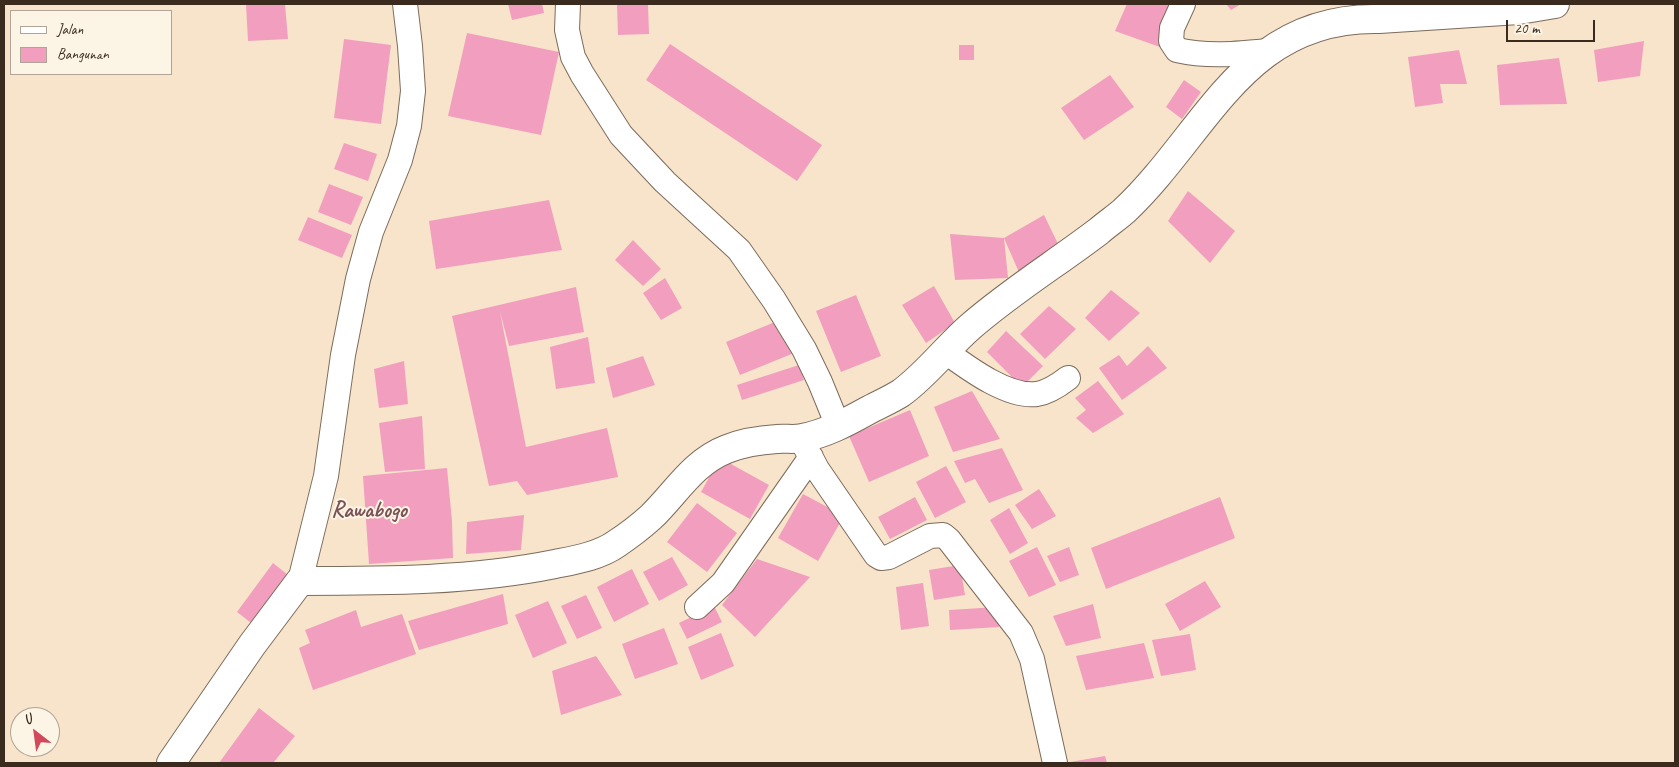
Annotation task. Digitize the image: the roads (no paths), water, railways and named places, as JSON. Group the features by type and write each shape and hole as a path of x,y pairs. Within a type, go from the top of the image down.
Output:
{"street":[{"path":"171,763 252,645 300,580 326,476 343,356 358,279 371,232 400,160 409,126 413,91 405,4"},
{"path":"568,4 568,38 573,57 621,135 665,182 739,250 774,300 804,349 838,426"},
{"path":"1183,4 1172,28 1171,41 1177,50 1193,54 1268,51"},
{"path":"697,607 723,583 806,448 838,426 896,396 912,385 970,327 1123,212 1154,178 1227,88 1268,51 1312,28 1335,21 1356,18 1379,19 1519,10 1554,4"},
{"path":"946,352 979,376 1024,394 1038,394 1053,389 1068,378"},
{"path":"300,580 447,579 524,570 588,556 612,548 627,537 652,516 696,467 713,455 747,442 778,438 806,448 817,469 876,555 881,558 889,557 930,536 942,536 949,540 1021,633 1032,659 1055,763"}],"district":[{"name":"Rawabogo","path":"369,511"}]}
